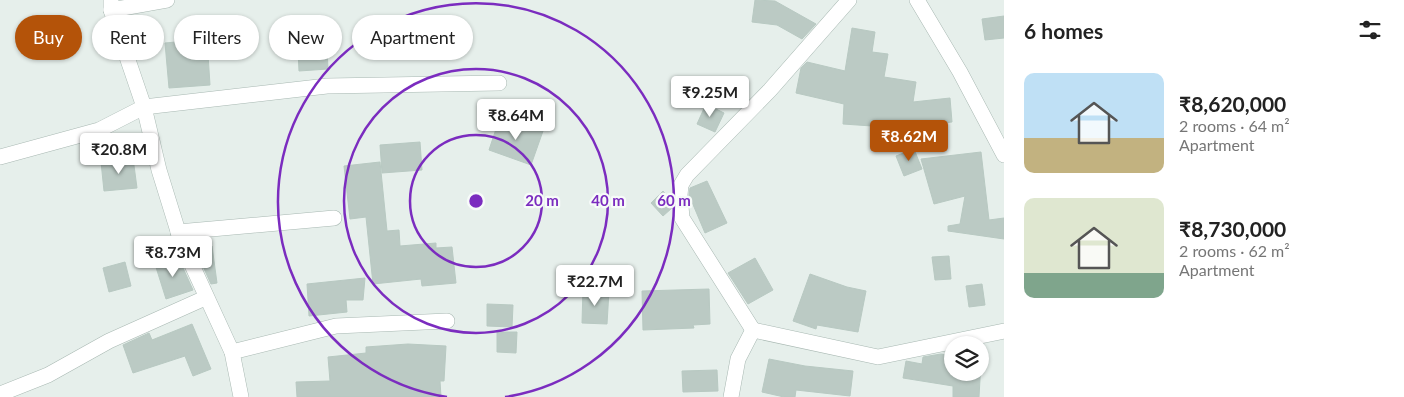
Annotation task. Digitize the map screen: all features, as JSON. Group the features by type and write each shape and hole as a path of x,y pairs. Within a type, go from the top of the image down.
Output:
{"street":[{"path":"167,0 111,5 144,107 159,170 178,232 205,298 232,352 241,397"},
{"path":"848,0 770,90 698,162 681,186 679,206 682,218 753,330 878,357 1004,331"},
{"path":"917,0 960,72 1004,155"},
{"path":"0,157 99,130 144,107 327,86 499,83"},
{"path":"178,232 334,218"},
{"path":"0,394 48,375 110,341 205,298"},
{"path":"232,352 336,326 447,321"},
{"path":"731,397 738,359 753,330"}],"building":[{"path":"755,0 775,1 816,24 802,39 777,25 752,22"},
{"path":"1004,16 1004,38 985,40 982,19"},
{"path":"852,28 875,32 872,52 888,54 884,77 916,82 913,102 950,98 952,122 905,127 908,134 871,128 872,126 843,124 844,104 796,93 801,68 807,62 845,71"},
{"path":"174,42 174,60 208,60 210,85 169,88 165,43"},
{"path":"298,60 328,60 328,69 299,71"},
{"path":"706,104 724,113 715,132 697,124"},
{"path":"500,117 543,131 531,165 489,150"},
{"path":"420,142 422,170 382,173 380,145"},
{"path":"914,149 922,169 904,176 896,156"},
{"path":"981,152 989,220 1004,218 1004,239 948,231 948,226 960,224 965,196 934,204 921,159"},
{"path":"133,158 137,188 104,191 101,162"},
{"path":"380,162 387,231 399,230 400,246 436,243 436,248 452,247 456,283 422,286 421,279 373,284 366,217 350,219 344,166"},
{"path":"707,181 727,223 705,233 689,195 690,188"},
{"path":"663,191 671,199 672,208 663,216 651,203"},
{"path":"212,246 217,283 211,284 196,251"},
{"path":"949,256 951,279 935,280 932,257"},
{"path":"178,257 193,290 166,299 155,264"},
{"path":"755,258 773,290 748,304 728,273"},
{"path":"125,262 131,286 109,292 103,268"},
{"path":"810,274 847,287 866,291 858,332 817,325 816,329 793,321"},
{"path":"365,278 363,300 346,300 347,312 309,316 307,284"},
{"path":"982,284 985,305 969,307 966,286"},
{"path":"583,289 609,291 607,324 582,323"},
{"path":"709,289 710,324 693,325 694,328 643,330 642,291"},
{"path":"487,304 513,305 512,327 487,326"},
{"path":"192,324 211,369 193,376 185,356 133,373 123,345 149,333 152,340"},
{"path":"497,332 517,332 516,353 497,352"},
{"path":"408,344 446,346 444,381 440,381 441,397 297,397 296,382 330,381 328,357 366,353 366,347"},
{"path":"944,355 944,381 980,381 979,397 953,397 953,386 903,378 906,361 922,364 923,357"},
{"path":"769,359 805,366 853,371 850,396 796,390 795,397 784,397 762,392"},
{"path":"717,370 718,391 683,392 682,371"}]}
